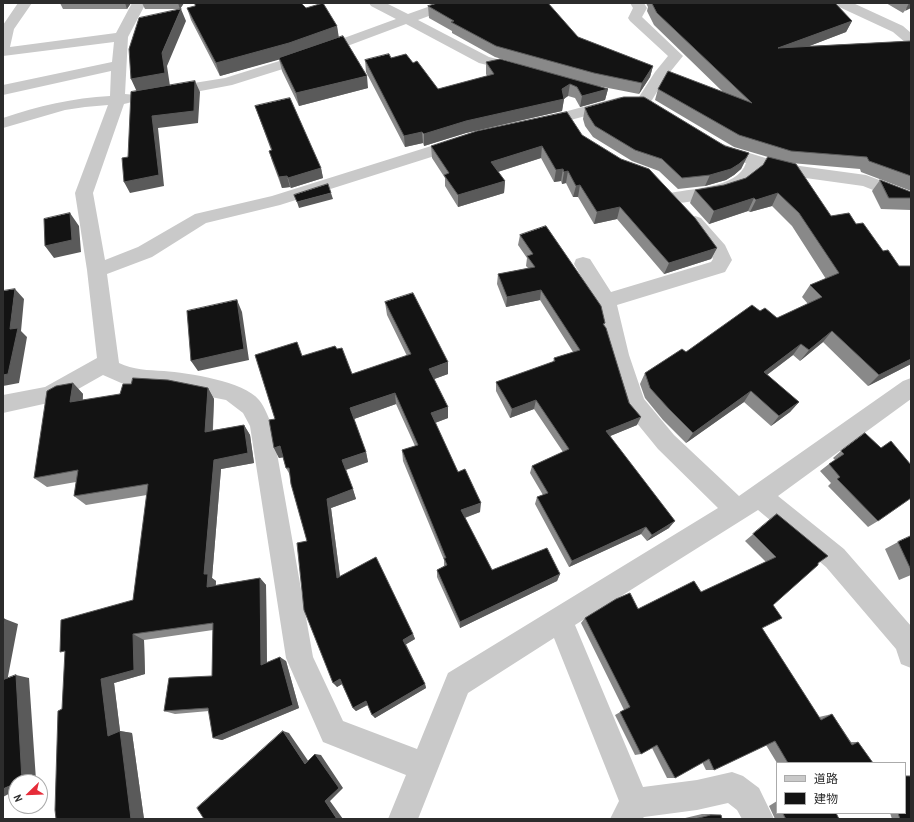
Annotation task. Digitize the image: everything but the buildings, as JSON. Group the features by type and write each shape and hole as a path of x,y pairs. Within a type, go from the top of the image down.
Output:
{"street":[{"path":"3,48 7,29 25,3"},
{"path":"139,3 121,37 117,101 84,193 97,270 108,368 128,377 176,381 231,392 251,406 262,425 300,658 333,732 424,767"},
{"path":"376,3 484,60 530,72"},
{"path":"157,94 228,82 297,60 451,3"},
{"path":"637,3 640,8 635,18 676,56 660,75 651,106"},
{"path":"842,3 898,29 911,40"},
{"path":"3,52 121,37"},
{"path":"3,90 119,65"},
{"path":"595,92 651,106"},
{"path":"3,123 26,115 83,102 117,101 141,97"},
{"path":"523,127 620,102 651,106"},
{"path":"97,270 145,252 201,218 274,201 472,138"},
{"path":"708,141 727,152 784,169 866,181 911,199"},
{"path":"606,301 718,267 723,260 718,250 700,227 667,192 702,193 731,184 747,176 754,166 755,160"},
{"path":"583,264 606,301 618,355 635,404 666,442 737,510"},
{"path":"3,404 49,395 108,362"},
{"path":"403,819 458,683 760,496 911,387"},
{"path":"760,496 835,558 905,640 911,654"},
{"path":"560,620 630,811 732,787 748,799 759,819"}]}
